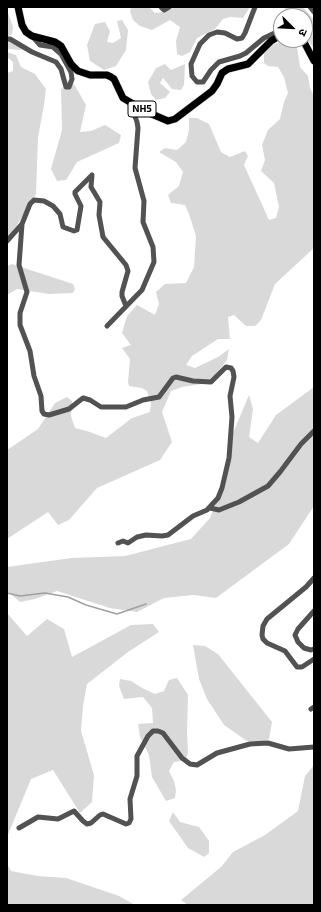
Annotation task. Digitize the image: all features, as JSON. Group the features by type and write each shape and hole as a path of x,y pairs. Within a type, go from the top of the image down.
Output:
{"highway":[{"path":"18,7 22,25 26,32 32,36"},
{"name":"NH5","path":"32,36 55,42 61,46 71,64 78,71 90,75 111,77 114,79 121,95 130,103 168,121 171,121 212,91 222,73 228,68 248,64 273,40"},
{"path":"307,48 314,61"}],"street":[{"path":"161,7 164,10 170,7"},
{"path":"255,7 242,38 237,39 217,32 209,35 200,44 191,64 192,76 197,82 203,82 211,70 219,62 246,53 273,33"},
{"path":"310,7 314,12"},
{"path":"7,39 10,39 32,52 56,62 66,87 69,87 72,79 71,72 61,54 53,48 40,45 32,36"},
{"path":"107,326 145,285 152,268 154,257 153,247 143,222 144,201 135,168 138,128 130,103"},
{"path":"118,543 123,541 128,543 142,536 168,535 193,516 210,508 220,494 228,465 232,417 230,396 234,378 233,371 231,368 226,367 211,382 193,381 176,377 173,378 159,397 143,400 126,407 101,407 90,400 83,398 69,409 49,415 44,414 42,411 42,396 34,376 30,351 20,325 20,313 27,292 26,284 19,265 22,224 33,200 38,199 49,203 61,216 63,227 74,231 76,230 81,206 75,192 92,175 91,187 100,202 100,226 103,237 127,268 128,274 122,292 126,306"},
{"path":"7,241 22,224"},
{"path":"210,508 219,510 268,486 301,444 314,431"},
{"path":"314,578 306,587 267,619 263,626 262,636 267,643 285,651 297,667 302,667 314,659"},
{"path":"314,611 298,629 296,635 296,640 301,646 308,650 314,649"},
{"path":"19,828 38,817 58,819 74,811 87,824 91,823 102,814 126,824 129,823 131,819 130,798 137,776 137,756 148,736 153,731 163,733 182,758 195,765 200,765 217,753 250,744 268,743 290,749 314,747"}],"shaded area":[{"path":"131,7 149,7 155,13 163,12 169,7 250,7 243,18 230,17 223,19 215,29 197,38 190,52 182,56 177,54 176,41 180,27 170,20 152,30 140,26 133,20 130,11"},
{"path":"284,7 304,8 284,8"},
{"path":"7,10 13,27 12,34 7,37"},
{"path":"313,19 314,20 314,48 313,47"},
{"path":"122,20 128,30 126,50 116,66 104,70 90,61 87,45 95,24 105,22 110,31 107,42 113,43 121,38 117,21"},
{"path":"7,40 23,48 21,50 7,49"},
{"path":"272,45 273,48 297,48 300,67 308,76 310,88 314,96 314,248 275,284 261,320 255,326 246,326 234,315 228,317 230,339 218,339 192,356 186,365 195,368 218,357 229,349 227,360 209,383 182,387 171,391 162,412 172,442 160,460 97,488 69,520 58,525 48,512 7,539 7,450 38,429 55,403 67,397 72,401 71,416 75,428 106,438 132,418 150,412 151,403 147,391 142,388 129,386 130,359 122,348 131,345 122,333 127,316 137,305 155,315 159,304 156,292 165,284 186,283 194,267 196,236 189,214 185,205 171,203 168,195 179,186 183,172 176,162 159,152 165,148 177,150 186,142 189,130 189,118 197,118 209,124 221,152 230,157 245,151 248,156 244,165 269,220 276,218 279,207 274,183 261,171 265,160 262,145 268,130 280,119 288,93 284,77 278,67 268,66 264,63 264,54"},
{"path":"7,52 16,55 21,67 35,74 46,89 38,137 36,194 7,238 7,73 13,71 13,62 7,57"},
{"path":"165,64 171,70 185,64 184,85 181,90 172,89 163,78 160,83 170,92 165,98 156,100 151,94 148,82 156,68"},
{"path":"74,84 86,105 80,132 91,131 105,125 121,135 119,143 77,162 66,180 57,181 51,169 62,130 61,89"},
{"path":"12,264 73,284 75,289 73,293 49,294 17,289 7,295 7,266"},
{"path":"314,387 314,506 289,544 216,598 193,595 164,598 137,612 110,608 57,591 35,599 20,602 7,591 7,567 71,558 125,556 191,539 210,518 222,488 230,440 249,395 253,409 249,437 258,443 276,415"},
{"path":"7,613 27,636 47,619 64,629 72,657 131,625 153,624 159,632 128,652 87,684 81,731 94,775 92,802 80,813 53,770 31,779 7,837"},
{"path":"193,645 205,646 218,654 272,722 269,739 262,742 247,741 224,725 207,699 199,679"},
{"path":"177,678 188,695 188,752 186,760 174,762 169,771 174,781 176,790 175,798 166,801 152,777 149,755 140,737 138,724 153,723 152,708 143,697 124,699 119,686 120,679 131,681 155,694 164,691 169,680"},
{"path":"314,765 314,905 188,905 181,900 221,867 233,852 265,835 298,811 305,776"},
{"path":"173,812 180,822 199,827 209,841 209,853 204,857 188,848 169,821"},
{"path":"7,864 11,871 38,876 66,878 119,896 135,905 7,905"}],"waterway":[{"path":"7,593 20,596 45,593 68,597 86,605 117,614 146,604"}]}
